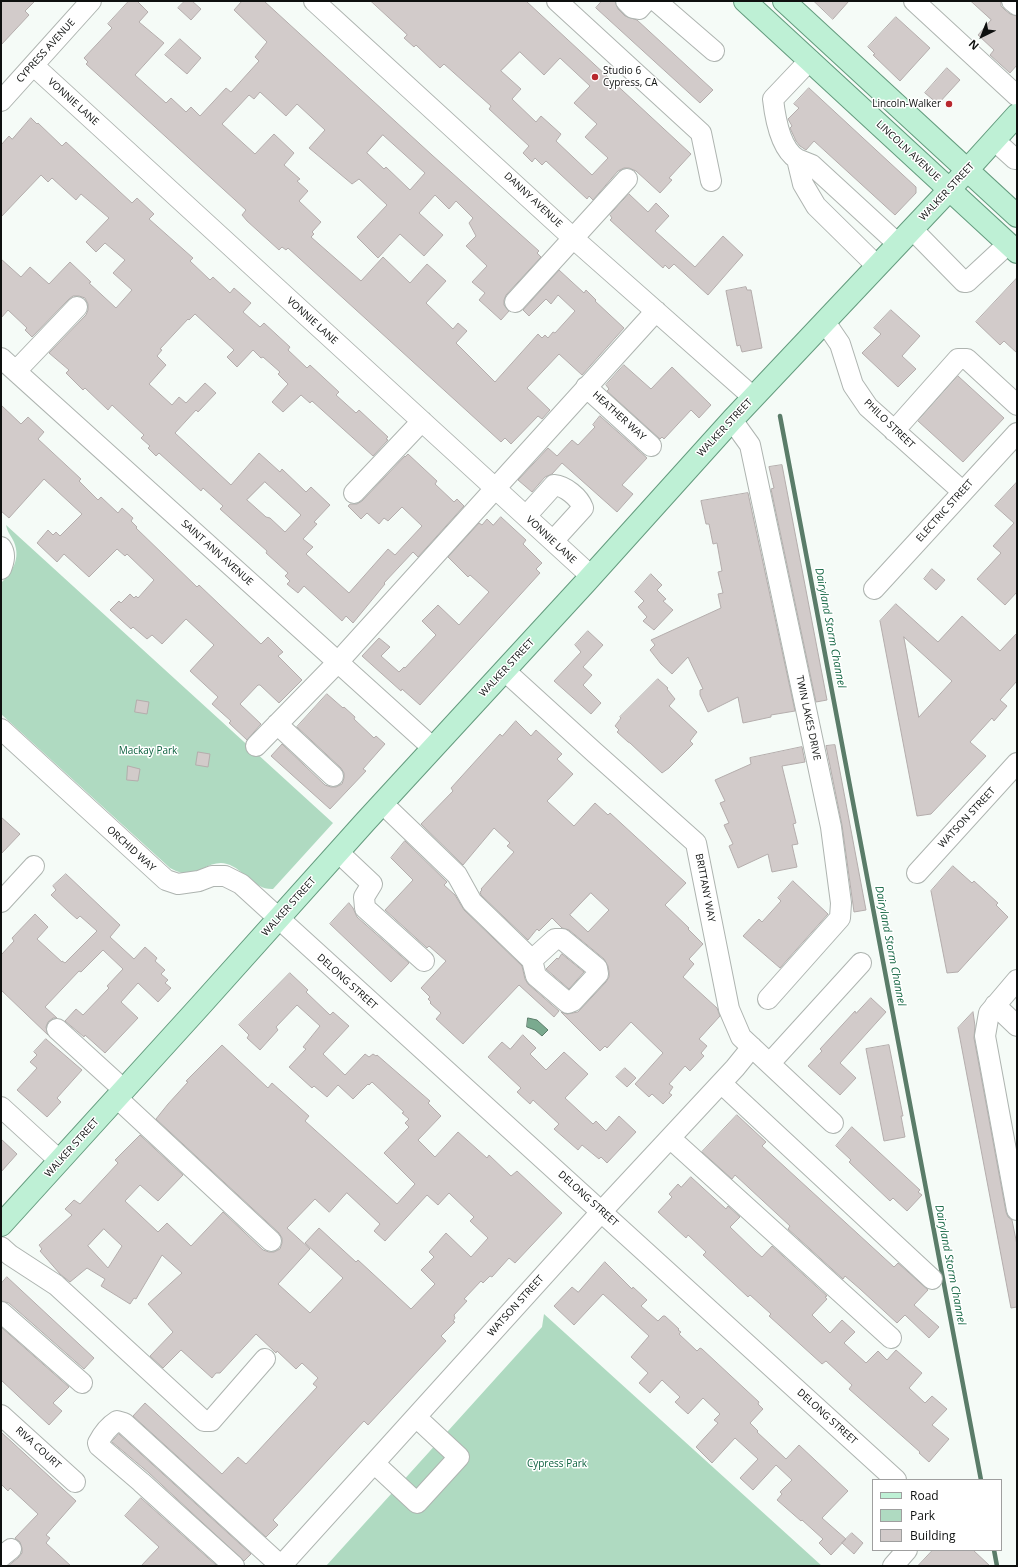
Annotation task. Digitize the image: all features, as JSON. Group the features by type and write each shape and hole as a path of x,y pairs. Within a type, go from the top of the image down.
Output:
{"main road":[{"name":"LINCOLN AVENUE","path":"745,1 1013,248"},
{"path":"784,1 1017,216"},
{"name":"WALKER STREET","path":"1,1224 60,1161 382,803 505,671 753,397 950,189 1017,115"}],"street":[{"name":"DANNY AVENUE","path":"314,1 573,238 753,397"},
{"path":"557,1 701,133 711,181"},
{"path":"626,1 633,8 639,9 646,1"},
{"path":"656,1 714,51"},
{"path":"914,1 1017,96"},
{"path":"1012,1 1017,5"},
{"name":"CYPRESS AVENUE","path":"1,101 34,66 88,2"},
{"path":"810,60 773,99 775,120 788,150 797,158 812,165 964,282 967,282 1013,248"},
{"name":"VONNIE LANE","path":"34,66 591,576"},
{"path":"994,140 1015,159"},
{"path":"797,158 804,184 816,206 877,266"},
{"path":"515,302 627,178"},
{"path":"16,371 77,307"},
{"path":"256,746 338,662 656,311"},
{"name":"PHILO STREET","path":"825,322 840,344 853,385 868,407 963,492"},
{"name":"SAINT ANN AVENUE","path":"1,358 433,748"},
{"path":"894,431 958,359 967,360 1017,405"},
{"name":"HEATHER WAY","path":"586,387 651,446"},
{"name":"TWIN LAKES DRIVE","path":"732,420 750,445 831,827 841,903 840,918 768,999"},
{"path":"354,493 422,421"},
{"name":"ELECTRIC STREET","path":"874,589 1017,433"},
{"path":"526,516 554,485 562,486 581,502 583,508 553,542"},
{"path":"1,547 4,551 4,560 1,569"},
{"name":"BRITTANY WAY","path":"505,671 696,843 729,1008 741,1037 833,1123"},
{"path":"277,724 333,776"},
{"name":"ORCHID WAY","path":"1,730 166,880 178,884 199,881 212,876 225,876 241,884 278,919"},
{"name":"WATSON STREET","path":"916,873 1017,764"},
{"path":"382,803 457,875 472,902 532,960"},
{"path":"338,852 372,884 364,897 365,908 424,961"},
{"path":"1,902 34,866"},
{"name":"DELONG STREET","path":"278,919 602,1211 895,1479"},
{"path":"770,1063 861,963"},
{"path":"1017,980 989,1013 985,1036 1017,1210"},
{"path":"995,1005 1017,1026"},
{"path":"57,1028 120,1094 271,1241"},
{"name":"WATSON STREET","path":"281,1566 602,1211 722,1083 752,1047"},
{"path":"722,1083 932,1279"},
{"path":"1,1107 60,1161"},
{"path":"670,1138 891,1338"},
{"path":"1,1247 10,1255 56,1285 204,1421 211,1421 265,1358"},
{"path":"1,1312 82,1384"},
{"name":"RIVA COURT","path":"1,1415 75,1482"},
{"path":"374,1463 417,1503 459,1458 416,1417"},
{"path":"234,1566 99,1446 98,1442 112,1424 117,1421 124,1423 281,1566"},
{"path":"893,1566 906,1551"}],"green space":[{"name":"Mackay Park","path":"6,525 333,823 273,889 260,886 239,870 227,864 221,863 210,865 188,873 180,873 170,868 1,714 1,583 12,570 16,560 16,548"},
{"name":"Cypress Park","path":"544,1314 822,1566 326,1566 542,1327"}],"shaded area":[{"path":"528,1018 537,1020 548,1030 542,1036 535,1030 527,1027"}],"building":[{"path":"1,1 35,1 25,11 29,15 1,45"},
{"path":"129,1 137,1 148,12 139,22 164,43 135,75 166,103 171,98 186,112 191,107 200,116 226,88 231,92 259,61 255,57 267,42 234,10 242,1 264,1 539,251 537,253 541,257 506,295 504,305 509,311 501,320 479,300 485,293 472,282 487,266 466,246 476,236 469,223 473,218 456,201 449,209 435,195 419,213 443,235 424,256 400,234 378,258 357,237 387,205 359,179 352,184 309,148 325,130 297,104 286,116 260,92 254,99 249,95 222,124 255,154 274,134 294,153 284,165 300,179 297,181 308,191 299,201 321,222 312,232 314,234 311,237 361,281 383,257 410,283 427,264 446,281 426,303 453,329 458,323 467,331 456,343 495,382 538,334 542,338 545,335 548,338 553,332 555,333 575,311 558,295 551,304 546,299 529,316 523,310 559,270 584,293 586,290 596,300 595,301 624,328 582,375 559,354 527,388 550,410 542,419 538,416 511,444 505,438 501,442 288,248 286,250 282,247 279,250 247,221 242,215 246,210 86,64 88,62 84,58 112,28 108,24","holes":["383,135 425,173 410,190 386,167 384,169 367,153"]},
{"path":"185,1 192,1 201,9 191,20 178,8"},
{"path":"371,1 526,1 691,154 669,178 672,180 660,193 636,171 629,168 624,168 618,171 593,200 589,196 587,199 546,161 542,165 535,158 532,162 523,153 529,146 489,109 491,106 444,64 440,68 416,45 414,47 404,38 407,35","holes":["520,52 544,75 560,58 590,86 574,103 597,124 585,137 608,158 592,175 556,141 561,134 541,116 536,122 512,99 521,89 501,71"]},
{"path":"602,1 615,1 618,9 625,16 637,20 713,90 700,103 596,8"},
{"path":"814,1 849,1 833,19"},
{"path":"971,1 1001,1 1001,6 1005,10 1010,14 1017,16 1017,65 1010,73 990,55 994,50 978,35 991,20"},
{"path":"896,17 930,48 900,81 873,55 875,54 868,47"},
{"path":"180,39 201,58 187,74 165,55"},
{"path":"947,68 960,80 938,104 925,93"},
{"path":"809,88 916,187 916,193 895,215 814,141 806,150 796,141 790,128 792,126 788,119 799,108 794,104"},
{"path":"31,118 62,146 66,142 132,203 137,198 154,214 149,219 193,258 190,261 210,280 213,277 230,293 234,288 251,303 243,312 260,327 264,323 290,347 288,350 307,368 310,365 339,392 336,395 356,413 359,410 388,437 386,439 388,440 373,456 312,401 310,403 301,395 283,412 272,402 288,384 278,374 280,372 253,350 237,367 227,357 234,350 195,314 189,320 188,319 160,349 162,350 157,356 166,365 149,384 172,405 179,397 186,403 205,383 216,393 198,412 196,410 175,433 231,485 259,453 280,472 282,469 306,492 311,487 330,505 314,522 317,524 303,539 313,547 306,554 349,593 388,549 395,555 422,526 402,507 388,521 384,518 379,524 367,513 361,519 348,506 350,504 357,504 362,501 405,456 408,454 437,481 435,484 454,502 457,499 464,506 418,557 413,552 384,583 385,584 353,623 346,616 342,621 304,586 298,593 287,584 290,581 285,576 288,573 266,553 267,551 220,509 223,506 203,488 201,491 159,453 156,456 148,448 150,446 141,438 144,435 112,405 108,410 85,388 83,390 66,373 69,370 49,353 86,315 88,304 85,298 73,296 32,337 25,330 27,328 8,310 1,318 1,259 21,277 30,267 49,284 70,262 91,282 89,283 116,308 132,290 113,273 125,260 105,243 96,252 86,242 109,218 81,194 76,200 52,178 48,182 41,175 1,217 1,145 9,136 12,139","holes":["265,482 301,515 285,532 247,500"]},
{"path":"629,194 648,212 656,203 669,216 655,231 695,267 723,236 743,255 708,295 674,264 669,269 665,265 663,268 610,220 612,218 610,215"},
{"path":"1017,278 1017,353 1004,341 1000,345 976,322"},
{"path":"746,287 747,290 751,290 762,348 742,352 740,345 737,346 726,291"},
{"path":"891,310 920,336 902,356 916,369 898,387 862,353 881,334 874,328"},
{"path":"624,365 651,389 672,367 711,405 699,418 691,410 664,439 662,437 660,439 607,391 609,389 606,385"},
{"path":"958,376 1004,418 963,462 918,421"},
{"path":"1,405 21,424 28,417 44,432 38,439 81,479 79,481 98,500 101,497 118,513 122,508 133,518 131,521 137,527 136,528 197,587 199,585 261,644 268,637 283,652 278,656 302,680 279,703 260,685 258,685 240,704 261,724 247,740 229,723 231,721 212,704 218,697 190,671 214,645 186,619 162,644 152,635 147,639 133,627 131,629 110,610 119,601 121,603 130,594 134,598 136,596 138,598 154,580 127,554 125,556 117,549 89,577 64,554 57,562 37,543 48,530 53,535 56,532 60,536 82,514 44,479 9,518 1,511"},
{"path":"600,416 647,458 622,485 633,494 617,512 562,463 552,474 545,477 532,492 518,480 548,448 557,456 572,440 578,445 595,427 593,425"},
{"path":"782,465 827,700 816,702 771,489 774,488 769,467"},
{"path":"1017,482 1017,592 1005,605 977,579 1001,553 993,546 1014,523 995,506"},
{"path":"748,493 795,711 771,715 771,717 743,723 738,697 708,712 700,695 700,690 703,689 688,657 672,674 661,664 650,650 655,645 651,640 721,608 718,594 723,593 718,572 722,571 717,543 713,544 709,524 706,524 701,501"},
{"path":"501,517 526,540 523,544 542,563 536,569 540,573 420,705 402,689 401,691 362,656 379,638 390,647 381,656 399,672 404,667 405,668 436,635 422,621 438,605 459,625 489,592 470,575 468,577 448,557 479,523 482,525 487,519 493,525"},
{"path":"932,569 945,580 936,590 924,579"},
{"path":"651,574 662,585 657,590 666,599 663,601 673,610 654,630 643,621 647,617 638,607 644,601 635,592"},
{"path":"896,604 938,642 962,616 1000,651 1017,633 1017,681 1000,700 1007,706 994,721 992,718 970,742 986,756 931,814 917,816 880,621","holes":["904,637 952,681 919,717"]},
{"path":"588,631 603,645 583,667 592,675 583,685 601,703 591,714 554,681 581,652 575,645"},
{"path":"658,679 668,688 667,689 675,699 669,706 697,732 690,741 693,744 662,773 617,732 619,730 615,726 621,718 620,717"},
{"path":"327,694 355,717 354,719 374,738 376,736 385,744 363,769 366,771 330,809 271,756 282,744 325,785 336,787 342,784 344,773 341,768 297,727"},
{"path":"137,700 149,702 147,714 135,712"},
{"path":"516,721 531,736 536,730 562,754 557,759 573,774 547,801 574,826 595,803 608,815 610,813 686,883 665,905 703,944 689,959 694,964 683,977 717,1008 720,1016 699,1039 707,1046 701,1053 704,1056 690,1071 685,1066 669,1084 673,1087 669,1093 672,1095 663,1104 652,1094 649,1097 635,1084 663,1053 631,1022 607,1048 605,1046 600,1051 561,1012 567,1014 578,1012 606,982 609,977 609,972 608,966 604,959 569,930 562,928 552,918 539,931 537,929 528,940 481,895 481,889 514,852 507,846 510,843 494,828 463,865 421,824 453,791 451,788 500,734 502,736","holes":["591,893 609,910 588,932 570,915"]},
{"path":"835,745 866,910 854,912 842,825 826,746"},
{"path":"802,747 805,762 782,766 796,823 793,824 798,844 792,845 797,867 772,872 768,854 738,868 729,846 733,844 724,825 729,823 720,803 725,801 715,780 751,764 750,758"},
{"path":"198,752 210,754 208,767 196,765"},
{"path":"128,766 140,769 138,781 127,780"},
{"path":"1,817 20,834 1,854"},
{"path":"405,841 447,882 444,885 455,895 464,910 522,966 525,979 528,984 559,1011 554,1017 519,985 463,1044 436,1019 441,1013 430,1003 431,1002 428,999 430,997 421,988 446,961 429,946 427,948 385,910 413,880 391,858"},
{"path":"953,866 972,883 974,881 998,903 996,905 1008,917 958,972 947,973 931,891"},
{"path":"66,874 120,925 110,937 134,959 145,947 157,958 155,961 165,970 161,974 168,980 165,983 171,988 158,1002 138,983 121,1002 138,1018 105,1053 85,1035 84,1037 65,1021 76,1009 83,1015 109,988 107,986 123,969 103,950 81,972 79,971 45,1007 57,1018 53,1018 48,1022 46,1027 48,1035 1,990 1,955 14,941 12,938 35,914 48,927 37,939 65,963 97,931 80,916 77,919 51,895 56,890 53,886"},
{"path":"793,881 828,914 780,968 743,936 759,919 762,922 781,901 778,898"},
{"path":"349,903 357,917 409,963 391,982 330,924"},
{"path":"562,954 584,972 569,989 546,969"},
{"path":"290,973 308,990 306,992 330,1015 333,1012 349,1026 323,1054 345,1075 365,1054 369,1057 373,1054 376,1056 377,1055 430,1101 428,1103 441,1116 418,1140 435,1157 458,1132 487,1158 489,1155 511,1176 517,1171 562,1213 515,1263 509,1258 492,1277 490,1276 483,1283 481,1281 464,1299 467,1301 454,1315 455,1318 453,1321 455,1322 441,1336 446,1341 368,1425 364,1421 328,1460 273,1520 278,1525 266,1537 133,1416 145,1403 222,1474 238,1457 246,1464 317,1387 313,1384 318,1378 302,1363 296,1369 256,1334 220,1373 216,1373 212,1378 181,1350 163,1368 150,1356 173,1332 148,1304 182,1273 162,1255 136,1299 134,1298 130,1304 101,1286 105,1279 87,1268 70,1282 60,1274 40,1251 42,1249 39,1245 72,1215 65,1209 74,1200 80,1204 118,1163 115,1160 140,1135 183,1175 158,1201 140,1185 125,1201 158,1232 167,1223 191,1246 223,1212 263,1250 274,1252 280,1249 282,1238 279,1233 156,1119 188,1082 186,1081 222,1045 268,1088 272,1083 309,1116 305,1121 397,1204 415,1184 384,1153 409,1127 405,1123 409,1119 402,1113 404,1112 372,1082 353,1099 338,1085 327,1097 314,1086 312,1088 289,1067 306,1049 303,1047 320,1026 297,1005 276,1027 278,1030 260,1050 247,1038 249,1035 239,1025","holes":["347,1193 380,1224 374,1231 385,1241 427,1195 438,1205 449,1193 474,1217 470,1221 488,1238 471,1257 446,1233 429,1252 434,1257 421,1270 435,1284 411,1309 358,1260 356,1262 319,1228 305,1243 343,1278 310,1313 278,1284 310,1249 287,1228 315,1199 329,1212","104,1229 122,1246 108,1268 88,1246"]},
{"path":"871,998 886,1012 840,1063 856,1078 840,1095 808,1066 822,1051 820,1049 855,1011 856,1013"},
{"path":"973,1012 975,1026 974,1038 1006,1212 1008,1217 1012,1220 1017,1245 1017,1307 1011,1308 958,1028"},
{"path":"523,1035 536,1048 530,1054 546,1070 564,1052 588,1074 565,1098 593,1124 596,1121 606,1131 619,1116 636,1132 607,1163 601,1157 599,1159 582,1145 578,1150 554,1129 559,1124 533,1100 530,1104 517,1092 521,1088 488,1057 502,1042 510,1049"},
{"path":"46,1039 82,1070 57,1098 61,1102 47,1117 17,1090 37,1068 30,1062 37,1055 34,1052"},
{"path":"889,1045 903,1116 901,1116 905,1137 884,1141 866,1049"},
{"path":"625,1068 636,1078 627,1087 616,1077"},
{"path":"737,1115 766,1142 762,1146 894,1267 898,1263 928,1290 914,1305 939,1327 929,1338 905,1315 897,1323 845,1276 843,1279 788,1229 790,1226 735,1175 732,1179 702,1152"},
{"path":"852,1127 920,1190 918,1192 922,1195 907,1211 893,1198 890,1201 849,1162 851,1160 836,1146"},
{"path":"1,1139 17,1154 1,1172"},
{"path":"691,1177 726,1209 728,1206 740,1217 730,1227 756,1252 762,1257 772,1246 827,1296 825,1297 827,1299 812,1315 830,1333 842,1320 855,1332 844,1343 866,1363 878,1351 887,1360 896,1350 922,1373 909,1388 925,1403 932,1396 947,1409 932,1425 949,1439 929,1462 919,1453 920,1452 849,1389 852,1385 826,1361 822,1364 769,1316 771,1314 750,1295 748,1297 703,1255 706,1252 688,1235 686,1238 658,1212 672,1197 669,1194 678,1184 681,1187"},
{"path":"605,1262 632,1289 633,1287 647,1300 641,1306 658,1321 665,1316 679,1329 678,1330 681,1332 679,1334 697,1351 700,1348 702,1349 759,1402 758,1404 763,1409 750,1423 758,1431 757,1432 786,1459 799,1445 848,1491 822,1518 846,1539 831,1555 819,1543 823,1539 777,1500 782,1494 780,1492 792,1480 776,1465 753,1490 740,1478 758,1459 735,1438 712,1463 696,1447 718,1423 714,1420 720,1414 703,1398 688,1414 675,1402 680,1397 662,1380 650,1393 639,1383 648,1373 631,1357 649,1336 603,1294 574,1325 554,1306 572,1287 578,1292"},
{"path":"7,1277 94,1358 84,1369 9,1303 1,1301 1,1284"},
{"path":"1,1327 69,1387 53,1403 62,1411 49,1425 1,1380"},
{"path":"1,1432 76,1501 46,1535 50,1538 46,1543 71,1566 8,1566 22,1553 20,1542 15,1538 38,1514 10,1488 8,1491 1,1484"},
{"path":"119,1434 251,1554 244,1561 149,1473 112,1442"},
{"path":"141,1498 217,1566 141,1566 159,1547 125,1516"},
{"path":"852,1533 863,1543 854,1554 842,1543"},
{"path":"932,1551 974,1551 990,1566 918,1566"}],"waterway":[{"name":"Dairyland Storm Channel","path":"780,416 981,1479"},
{"name":"Dairyland Storm Channel","path":"994,1551 997,1566"}],"place":[{"name":"Studio 6 Cypress, CA","path":"595,77"},
{"name":"Lincoln-Walker","path":"949,104"}]}
